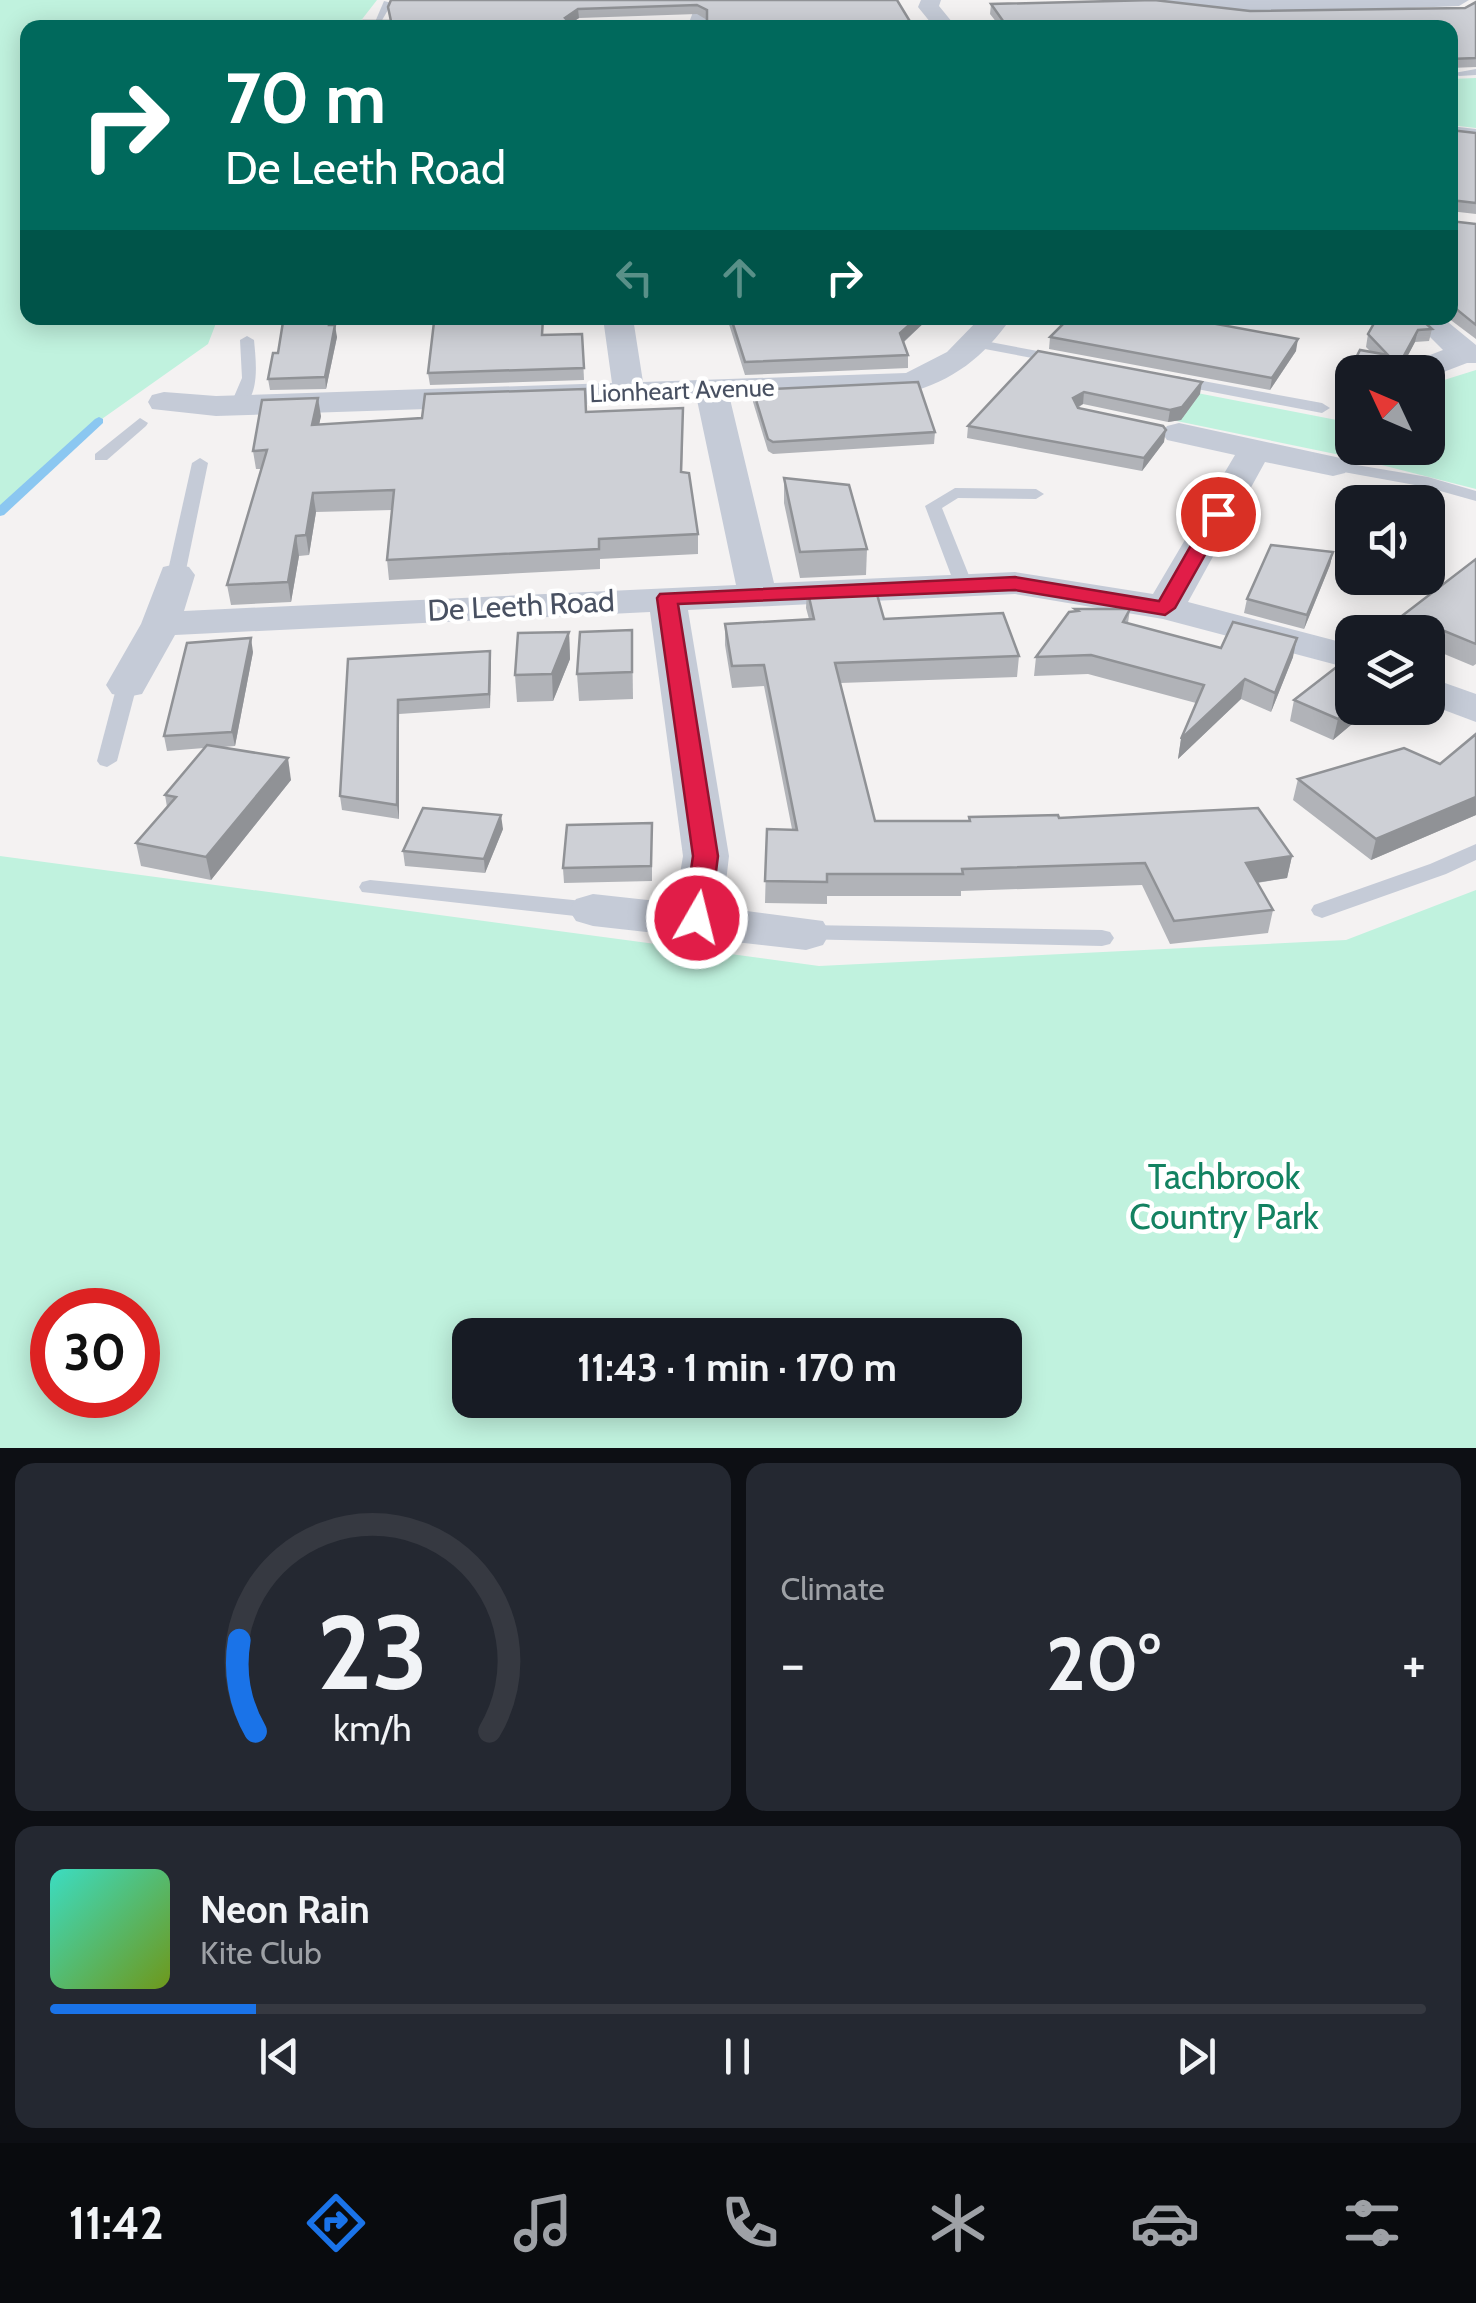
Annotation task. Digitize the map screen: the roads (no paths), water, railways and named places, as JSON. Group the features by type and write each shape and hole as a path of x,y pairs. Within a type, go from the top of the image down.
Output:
{"street":[{"path":"1159,0 1202,18 1458,1 1476,7"},
{"path":"619,325 628,392"},
{"name":"Lionheart Avenue","path":"152,413 238,406 907,382 946,370 990,325"},
{"path":"1435,325 1470,354"},
{"path":"1445,362 1470,354"},
{"path":"152,413 192,378"},
{"path":"712,388 757,593"},
{"path":"1169,430 1333,466"},
{"path":"1165,608 1254,451"},
{"path":"128,685 161,624 176,576"},
{"name":"De Leeth Road","path":"161,624 757,593 1015,584 1165,608 1335,653"},
{"path":"667,598 706,856 697,918"},
{"path":"1445,695 1476,709"},
{"path":"592,910 697,918 806,934"}],"lane":[{"path":"1459,73 1476,72"},
{"path":"238,406 249,378 247,340"},
{"path":"974,344 1077,362"},
{"path":"1152,376 1322,408"},
{"path":"101,457 152,413"},
{"path":"176,576 200,463"},
{"path":"1333,466 1428,482 1476,496"},
{"path":"962,584 933,506 956,492 1036,494"},
{"path":"107,762 128,685"},
{"path":"1322,910 1438,870 1476,852"},
{"path":"370,887 592,910"},
{"path":"806,934 1102,938"}],"waterway":[{"path":"0,512 99,421"}],"park label":[{"name":"Tachbrook Country Park","path":"1224,1197"}]}
